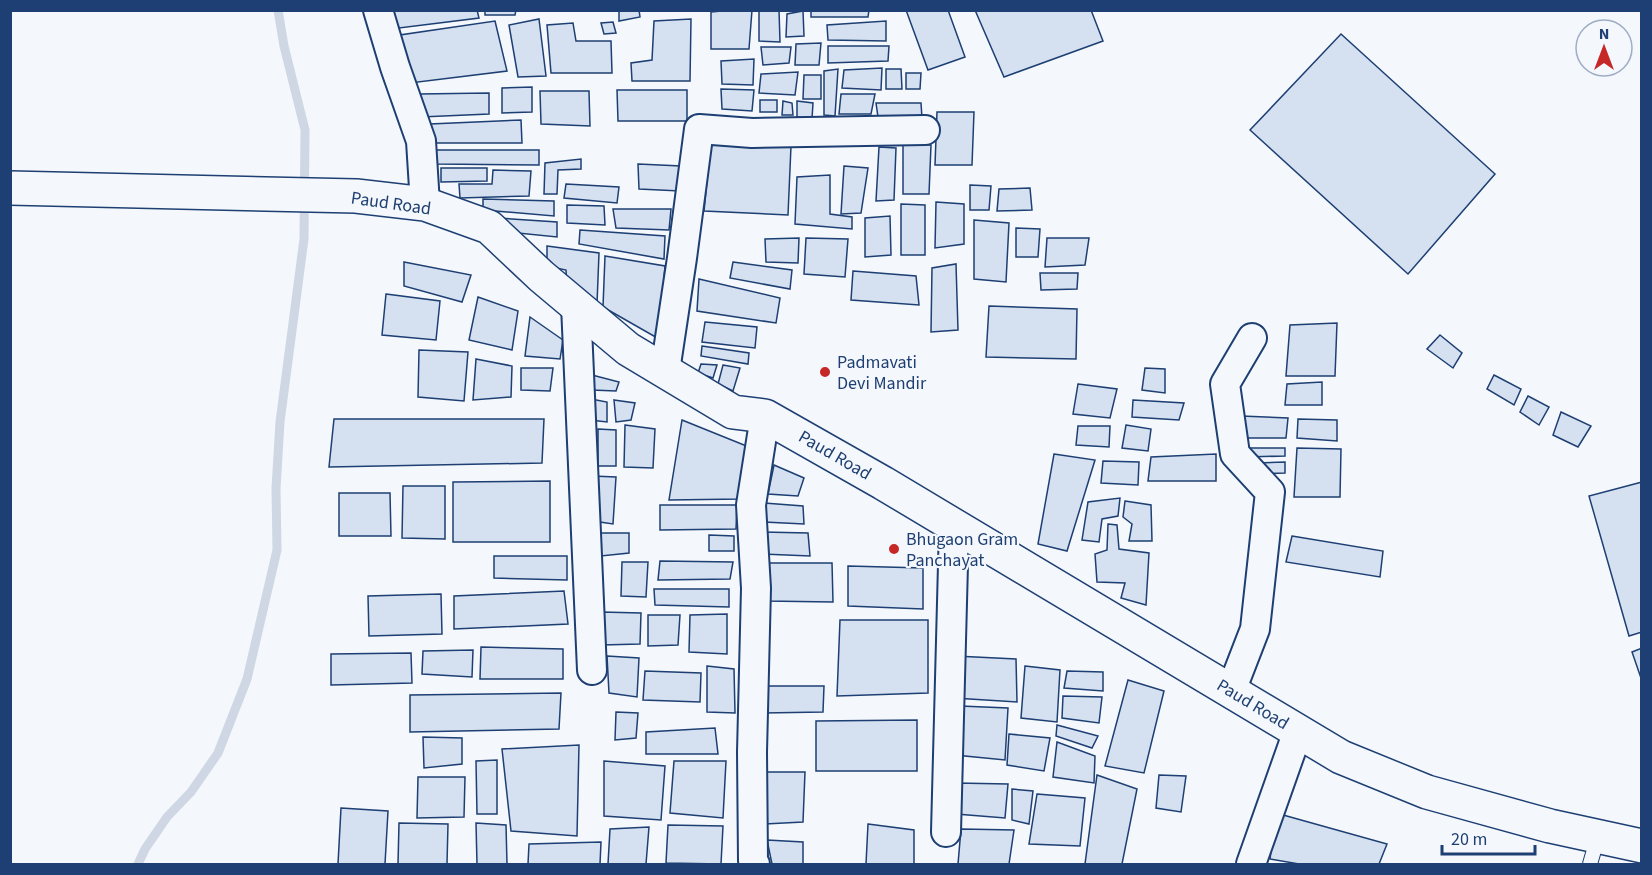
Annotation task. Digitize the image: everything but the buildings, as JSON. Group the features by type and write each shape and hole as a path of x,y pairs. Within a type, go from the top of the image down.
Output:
{"main road":[{"name":"Paud Road","path":"10,188 356,196 425,204 489,227 541,276 628,349 733,411 765,416 883,483 1341,757 1427,792 1551,826 1594,850 1641,846"}],"street":[{"path":"378,10 421,141 425,204"},
{"path":"665,371 699,129 752,133 925,130"},
{"path":"576,305 592,670"},
{"path":"1231,691 1255,629 1270,492 1235,454 1224,384 1252,338"},
{"path":"755,864 753,861 752,752 756,588 751,505 765,416"},
{"path":"946,832 954,526"},
{"path":"1251,864 1298,731"}],"waterway":[{"path":"138,864 145,849 167,817 191,792 218,753 247,679 277,550 276,488 280,422 304,239 305,130 284,46 278,10"}],"place":[{"name":"Padmavati Devi Mandir","path":"825,372"},
{"name":"Bhugaon Gram Panchayat","path":"894,549"}]}
